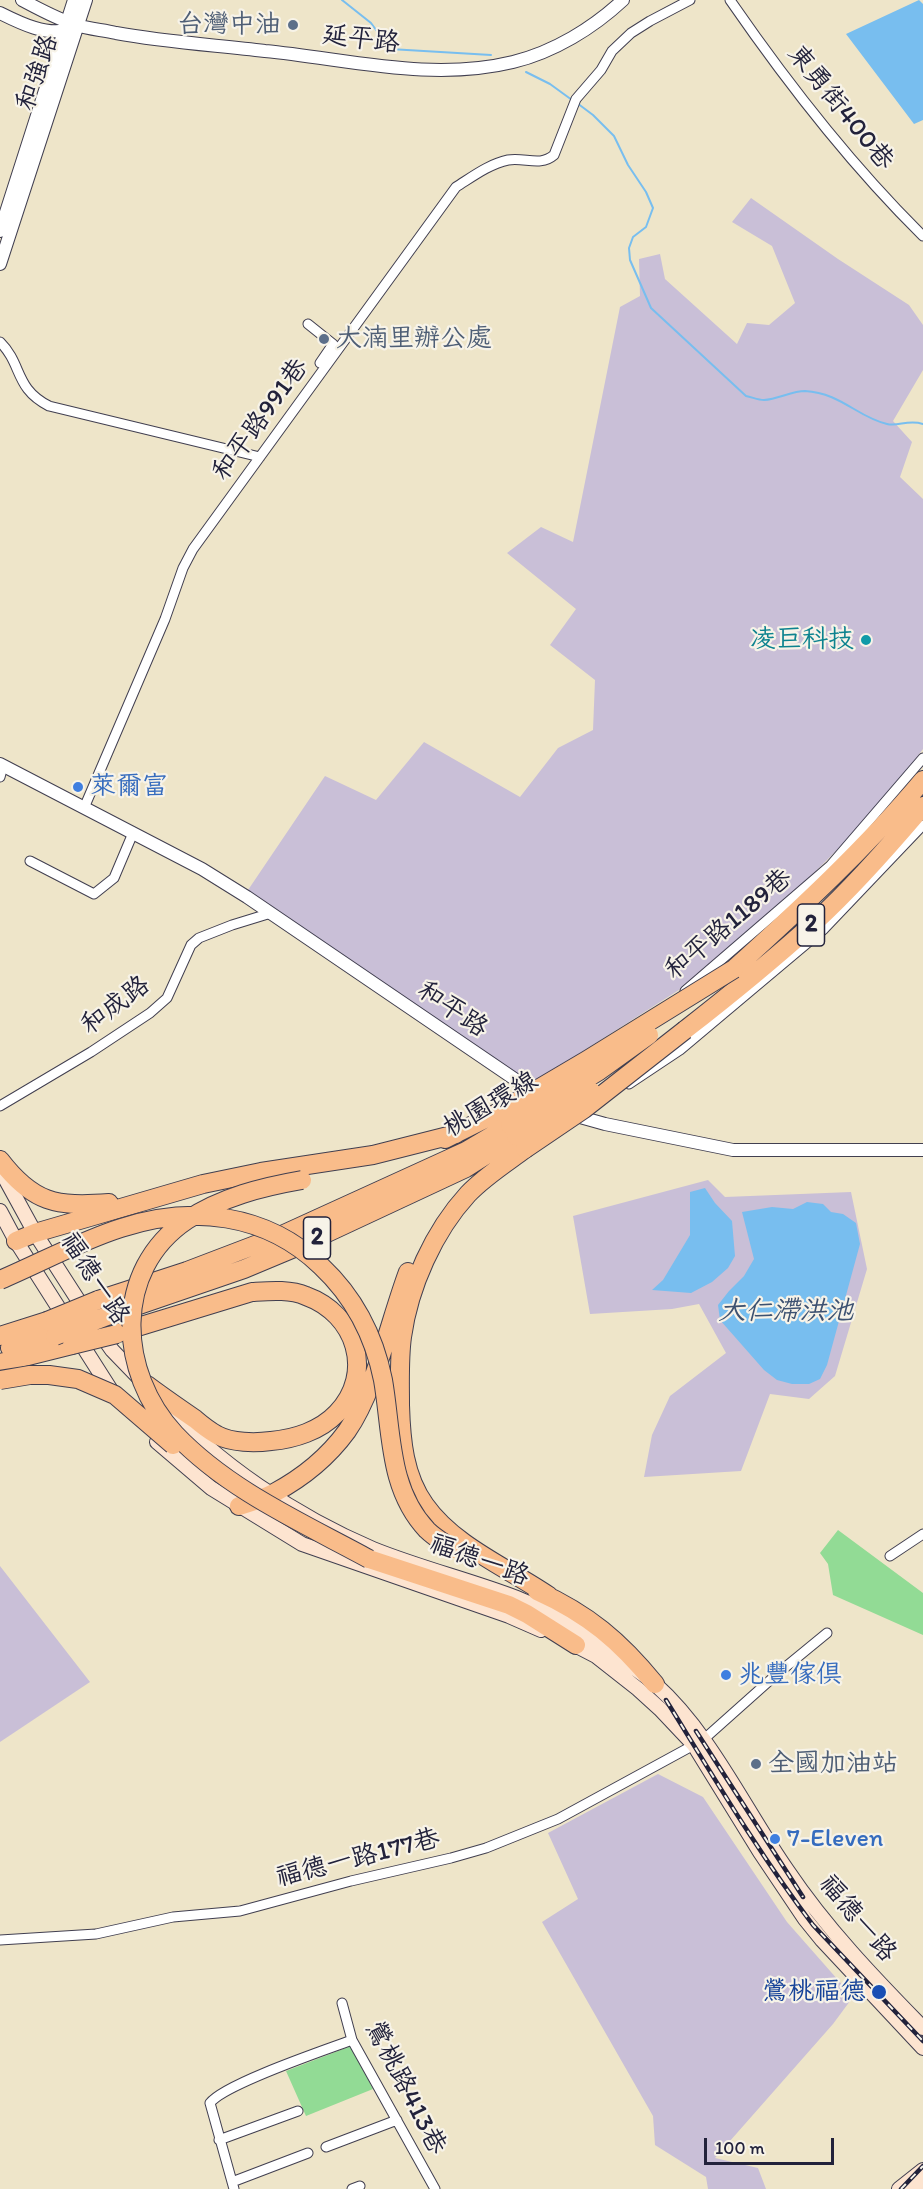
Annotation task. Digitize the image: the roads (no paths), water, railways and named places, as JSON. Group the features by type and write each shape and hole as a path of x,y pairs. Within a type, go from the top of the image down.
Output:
{"highway":[{"name":"2","path":"513,1131 587,1060 734,969 886,825 923,780"},
{"name":"2","path":"513,1131 584,1109 744,984 818,919 923,806"},
{"path":"16,1241 35,1233 203,1184 261,1172 373,1155 456,1134 513,1131"},
{"path":"239,1506 272,1494 308,1472 331,1450 347,1430 362,1404 413,1262 426,1237 441,1215 479,1176 513,1131"},
{"path":"513,1131 452,1213 427,1253 402,1335 399,1374 401,1421 407,1468 413,1485 435,1518 466,1545 573,1609 601,1629 630,1653 655,1684"},
{"name":"桃園環線","path":"0,1351 102,1308 244,1269 299,1246 466,1168 513,1131"},
{"path":"369,1559 268,1504 214,1468 175,1434 149,1400 135,1363 131,1337 137,1284 154,1252 186,1221 212,1205 269,1186 402,1157 456,1134"},
{"path":"0,1160 12,1176 30,1192 49,1201 82,1204 161,1195"},
{"path":"0,1281 122,1227 174,1217 220,1216 247,1222 290,1240 330,1274 351,1299 363,1320 373,1344 382,1379 395,1470 414,1512 428,1530 453,1549 475,1562 549,1596"},
{"path":"0,1364 117,1334 252,1292 272,1290 305,1295 322,1304 337,1315 349,1330 355,1345 357,1363 355,1383 347,1400 325,1424 288,1440 244,1442 218,1436 147,1385"},
{"name":"桃園環線","path":"0,1336 51,1329"},
{"path":"0,1380 30,1375 68,1376 115,1395 195,1463 239,1496 284,1523 321,1543 501,1602 527,1614 576,1645"}],"main road":[{"name":"福德一路","path":"0,1169 35,1233 112,1350 174,1416 228,1463 309,1517 373,1549 503,1593 570,1623 655,1684 686,1718 760,1852 805,1919 923,2048"},
{"name":"福德一路","path":"0,1211 16,1241 111,1392 138,1424 161,1446 211,1488 302,1544 509,1616 576,1645 612,1668 698,1743 823,1920 923,2028"},
{"path":"271,1526 276,1504 283,1503 292,1506"},
{"path":"899,2189 923,2170"},
{"path":"915,2189 923,2183"}],"street":[{"name":"延平路","path":"22,0 69,26"},
{"name":"和強路","path":"0,264 69,26 74,0"},
{"name":"和強路","path":"0,231 69,26 86,0"},
{"name":"延平路","path":"0,13 38,29 69,26 142,38 269,51 405,69 458,71 513,62 539,53 568,40 624,0"},
{"name":"和平路991巷","path":"84,808 165,619 183,568 193,549 456,187 491,166 507,160 522,159 534,162 548,160 554,155 574,103 601,70 612,51 631,33 690,0"},
{"name":"東勇街400巷","path":"730,0 852,162 923,236"},
{"path":"308,324 333,344 320,363"},
{"path":"0,342 7,349 24,385 37,400 49,406 260,457"},
{"name":"和平路1189巷","path":"534,1094 681,995 821,874 923,758"},
{"name":"和平路","path":"1,769 84,808 202,869 534,1094 580,1117 701,1144 741,1150 923,1150"},
{"path":"580,1117 680,1050 824,929 923,825"},
{"path":"30,861 93,894 114,878 134,833"},
{"name":"和成路","path":"0,1106 91,1052 150,1013 166,998 191,945 199,938 232,925 271,914"},
{"path":"890,1556 923,1534"},
{"name":"福德一路177巷","path":"0,1940 96,1934 173,1917 240,1911 486,1848 558,1819 698,1743 827,1633"},
{"name":"鶯桃路413巷","path":"342,2003 352,2040 435,2189"},
{"path":"308,2153 233,2186 210,2103 214,2098 241,2084 352,2040"},
{"path":"219,2140 298,2111"},
{"path":"326,2146 397,2120"}],"water":[{"path":"919,0 923,4 923,120 914,124 846,34"},
{"path":"705,1188 732,1221 735,1256 728,1268 712,1282 691,1293 652,1290 663,1280 690,1235 690,1192"},
{"name":"大仁滯洪池","path":"807,1202 823,1204 831,1212 843,1214 856,1223 860,1244 827,1365 820,1379 809,1384 792,1384 777,1380 764,1370 720,1320 718,1305 744,1276 754,1259 742,1212 772,1207 793,1209"}],"waterway":[{"path":"342,0 371,23 390,49 491,55"},
{"path":"526,72 550,84 572,100"},
{"path":"577,103 614,136 653,208 646,227 633,237 629,248 630,260 651,308 746,396 764,400 800,391 818,393 839,400 876,421 895,425 913,422 923,424"}],"railway":[{"path":"666,1700 755,1843 813,1925 923,2041"},
{"path":"696,1731 803,1897"},
{"path":"901,2189 923,2166"}],"place":[{"name":"台灣中油","path":"293,25"},
{"name":"大湳里辦公處","path":"324,339"},
{"name":"凌巨科技","path":"866,640"},
{"name":"萊爾富","path":"78,787"},
{"name":"兆豐傢俱","path":"726,1675"},
{"name":"全國加油站","path":"756,1764"},
{"name":"7-Eleven","path":"775,1839"},
{"name":"鶯桃福德","path":"879,1992"}]}
